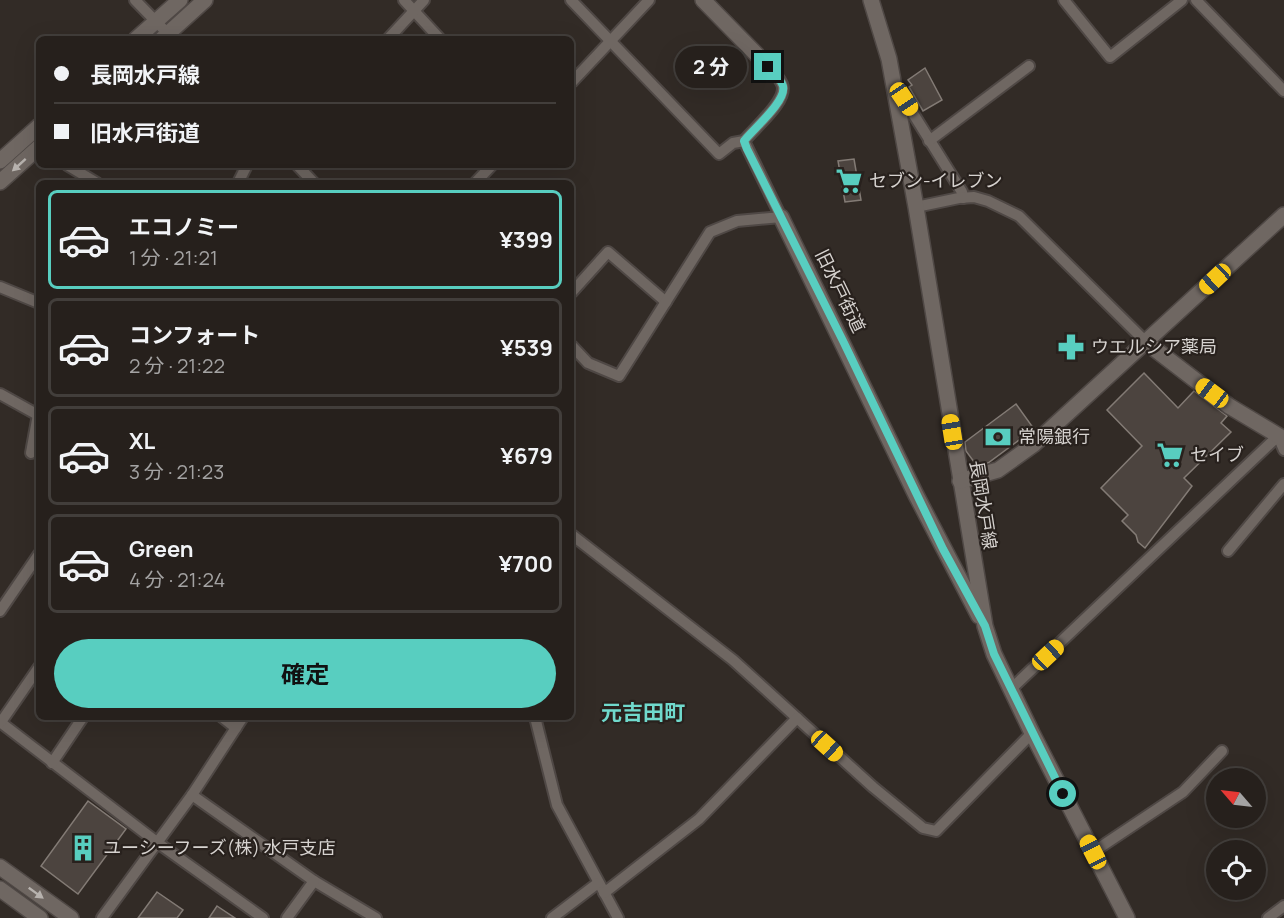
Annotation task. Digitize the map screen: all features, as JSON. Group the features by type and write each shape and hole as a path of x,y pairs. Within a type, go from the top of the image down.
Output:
{"street":[{"path":"135,0 167,36"},
{"path":"140,36 180,0"},
{"path":"169,36 205,0"},
{"path":"404,0 437,36"},
{"path":"391,36 424,0"},
{"path":"570,0 719,154 734,143 744,141 778,102 783,94 783,87 779,78 703,0"},
{"path":"574,80 649,0"},
{"name":"長岡水戸線","path":"871,0 883,36 916,207 985,626 994,654 1032,733 1127,918"},
{"path":"1064,0 1110,57 1182,0"},
{"path":"1196,0 1284,91"},
{"path":"930,141 1029,66"},
{"path":"895,93 904,99 962,192 963,198"},
{"path":"0,161 36,129"},
{"name":"旧水戸街道","path":"744,141 952,567 985,626"},
{"path":"0,182 36,150"},
{"path":"72,168 91,180"},
{"path":"300,168 311,180"},
{"path":"478,180 489,168"},
{"path":"916,207 963,198 988,201 1019,216 1147,343 1229,406 1282,442 1011,689"},
{"path":"960,481 986,475 1014,459 1147,343 1284,215"},
{"path":"574,348 588,363 619,376 710,232 737,220 781,218"},
{"path":"574,289 608,252 666,302"},
{"path":"0,287 36,302"},
{"path":"0,393 36,411"},
{"path":"31,453 36,424"},
{"path":"1228,551 1284,484"},
{"path":"574,537 733,660 873,788 923,828 936,831 1032,733"},
{"path":"0,611 36,558"},
{"path":"36,671 0,722 159,843 263,918"},
{"path":"552,918 601,888 699,819 797,718"},
{"path":"52,763 81,720"},
{"path":"226,720 236,728"},
{"path":"102,918 159,843 241,720"},
{"path":"536,720 556,805 618,918"},
{"path":"1093,852 1183,792 1221,751"},
{"path":"192,795 314,881 376,918"},
{"path":"0,867 71,918"},
{"path":"287,918 314,881"},
{"path":"0,888 40,918"},
{"path":"1268,918 1284,906"}],"building":[{"path":"925,68 942,100 923,111 909,87 912,85 908,80"},
{"name":"セブン-イレブン","path":"854,159 861,200 845,202 838,161"},
{"name":"セイブ","path":"1144,373 1178,408 1194,391 1227,416 1221,423 1231,432 1184,478 1192,486 1145,548 1122,521 1128,515 1101,488 1142,446 1107,410"},
{"name":"常陽銀行","path":"1016,404 1034,429 988,463 977,466 966,451 965,442"},
{"name":"ユーシーフーズ(株) 水戸支店","path":"88,801 126,829 78,894 41,866"},
{"path":"157,892 183,910 177,918 138,918"},
{"path":"217,906 235,918 209,918"}],"place":[{"name":"セブン-イレブン","path":"849,181"},
{"name":"ウエルシア薬局","path":"1071,347"},
{"name":"常陽銀行","path":"998,437"},
{"name":"セイブ","path":"1170,455"},
{"name":"ユーシーフーズ(株) 水戸支店","path":"83,848"}],"district":[{"name":"元吉田町","path":"643,713"}],"route":[{"path":"768,67 779,78 783,94 744,141 747,149 844,343 916,495 956,575 985,626 994,654 1063,794"}]}
